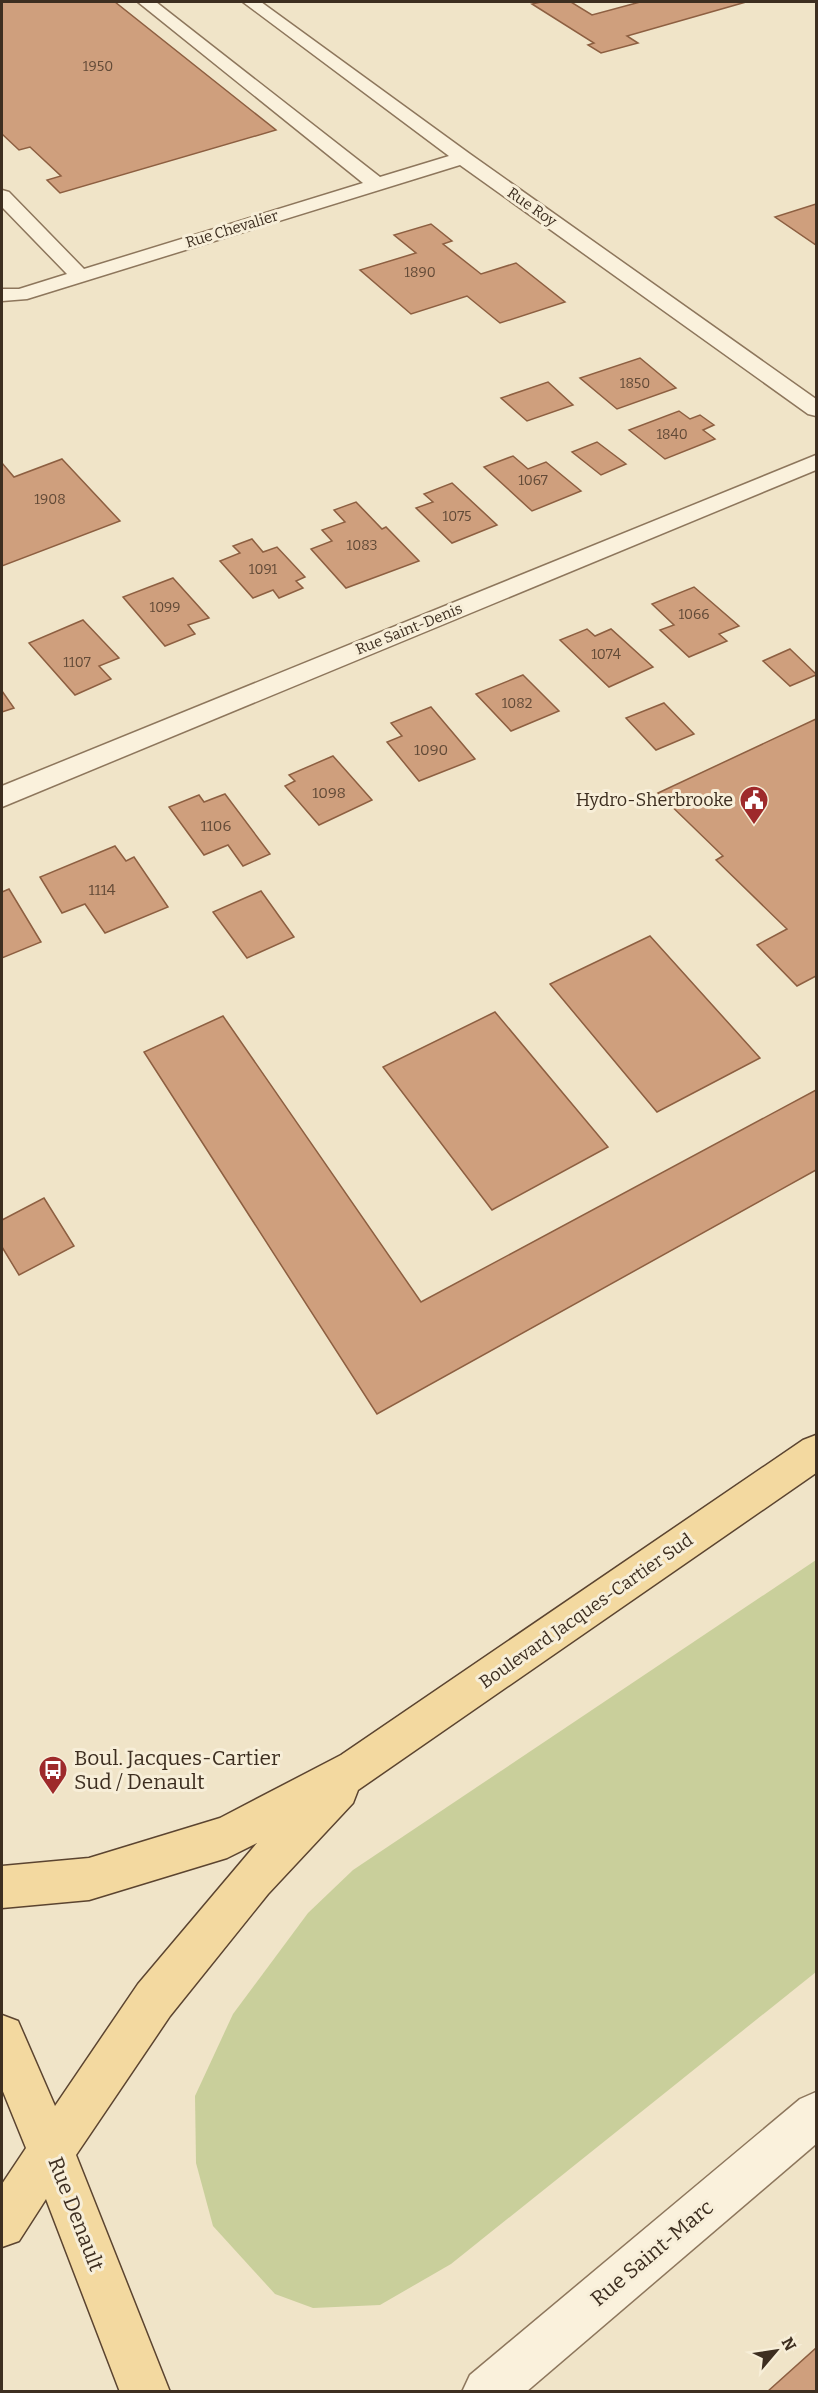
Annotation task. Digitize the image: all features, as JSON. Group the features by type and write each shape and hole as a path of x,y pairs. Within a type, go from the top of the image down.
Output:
{"main road":[{"name":"Boulevard Jacques-Cartier Sud","path":"2,1887 89,1879 226,1837 355,1769 816,1452"},
{"name":"Boulevard Jacques-Cartier Sud","path":"2,2224 154,2000 254,1879 355,1769"},
{"name":"Rue Denault","path":"2,2037 51,2151 145,2391"}],"street":[{"path":"146,2 377,184"},
{"name":"Rue Roy","path":"251,2 463,158 816,409"},
{"name":"Rue Chevalier","path":"2,295 20,295 463,158"},
{"path":"2,195 80,276"},
{"name":"Rue Saint-Denis","path":"2,797 816,462"},
{"name":"Rue Saint-Marc","path":"487,2391 816,2115"}],"green space":[{"path":"816,1560 816,1972 451,2264 380,2305 313,2308 275,2294 213,2226 196,2163 195,2096 233,2014 308,1913 353,1870"}],"building":[{"path":"2,2 115,2 276,130 60,193 47,180 61,176 30,147 19,150 2,134"},
{"path":"571,2 592,15 640,2 746,2 627,36 638,43 601,53 588,45 594,43 532,4"},
{"path":"816,204 816,245 775,217"},
{"path":"431,224 452,241 443,244 481,274 516,263 565,302 500,323 467,296 411,314 360,270 416,253 394,235"},
{"path":"640,358 676,388 617,409 580,378"},
{"path":"548,382 573,405 527,421 501,398"},
{"path":"679,411 690,419 700,415 714,425 703,430 715,439 665,459 629,430"},
{"path":"597,442 626,464 601,475 572,452"},
{"path":"513,456 528,469 546,462 581,491 532,511 484,467"},
{"path":"62,459 120,521 2,566 2,463 14,477"},
{"path":"452,483 497,525 452,543 416,508 433,502 424,494"},
{"path":"356,502 382,529 386,527 419,561 346,588 311,549 332,541 322,530 345,522 334,510"},
{"path":"252,539 263,552 277,547 305,577 296,581 303,588 279,598 273,590 253,598 220,561 240,553 233,546"},
{"path":"173,578 209,618 188,625 195,634 165,646 123,597"},
{"path":"694,587 739,626 719,634 727,641 689,657 660,630 674,625 652,604"},
{"path":"83,620 119,658 99,666 111,679 75,695 29,643"},
{"path":"587,629 595,636 611,629 653,667 609,687 560,640"},
{"path":"790,649 816,675 790,686 763,661"},
{"path":"523,675 559,711 511,731 476,694"},
{"path":"2,691 14,708 2,712"},
{"path":"664,703 694,734 656,750 626,718"},
{"path":"431,707 475,759 419,781 387,742 402,736 391,723"},
{"name":"Hydro-Sherbrooke","path":"816,719 816,976 797,986 757,945 787,929 716,860 723,856 658,793"},
{"path":"333,756 372,800 319,825 285,786 295,781 289,775"},
{"path":"225,794 270,854 243,866 228,845 204,855 169,807 199,795 204,802"},
{"path":"115,846 126,861 134,857 168,907 105,933 85,904 62,913 40,877"},
{"path":"9,889 41,942 2,958 2,892"},
{"path":"261,891 294,937 247,958 213,912"},
{"path":"650,936 760,1058 657,1112 550,984"},
{"path":"495,1012 608,1147 492,1210 383,1067"},
{"path":"223,1016 421,1302 816,1090 816,1170 377,1414 144,1052"},
{"path":"44,1198 74,1246 19,1275 2,1247 2,1220"},
{"path":"816,2348 816,2392 767,2392"}],"place":[{"name":"Hydro-Sherbrooke","path":"754,826"},
{"name":"Boul. Jacques-Cartier Sud / Denault","path":"53,1796"}]}
